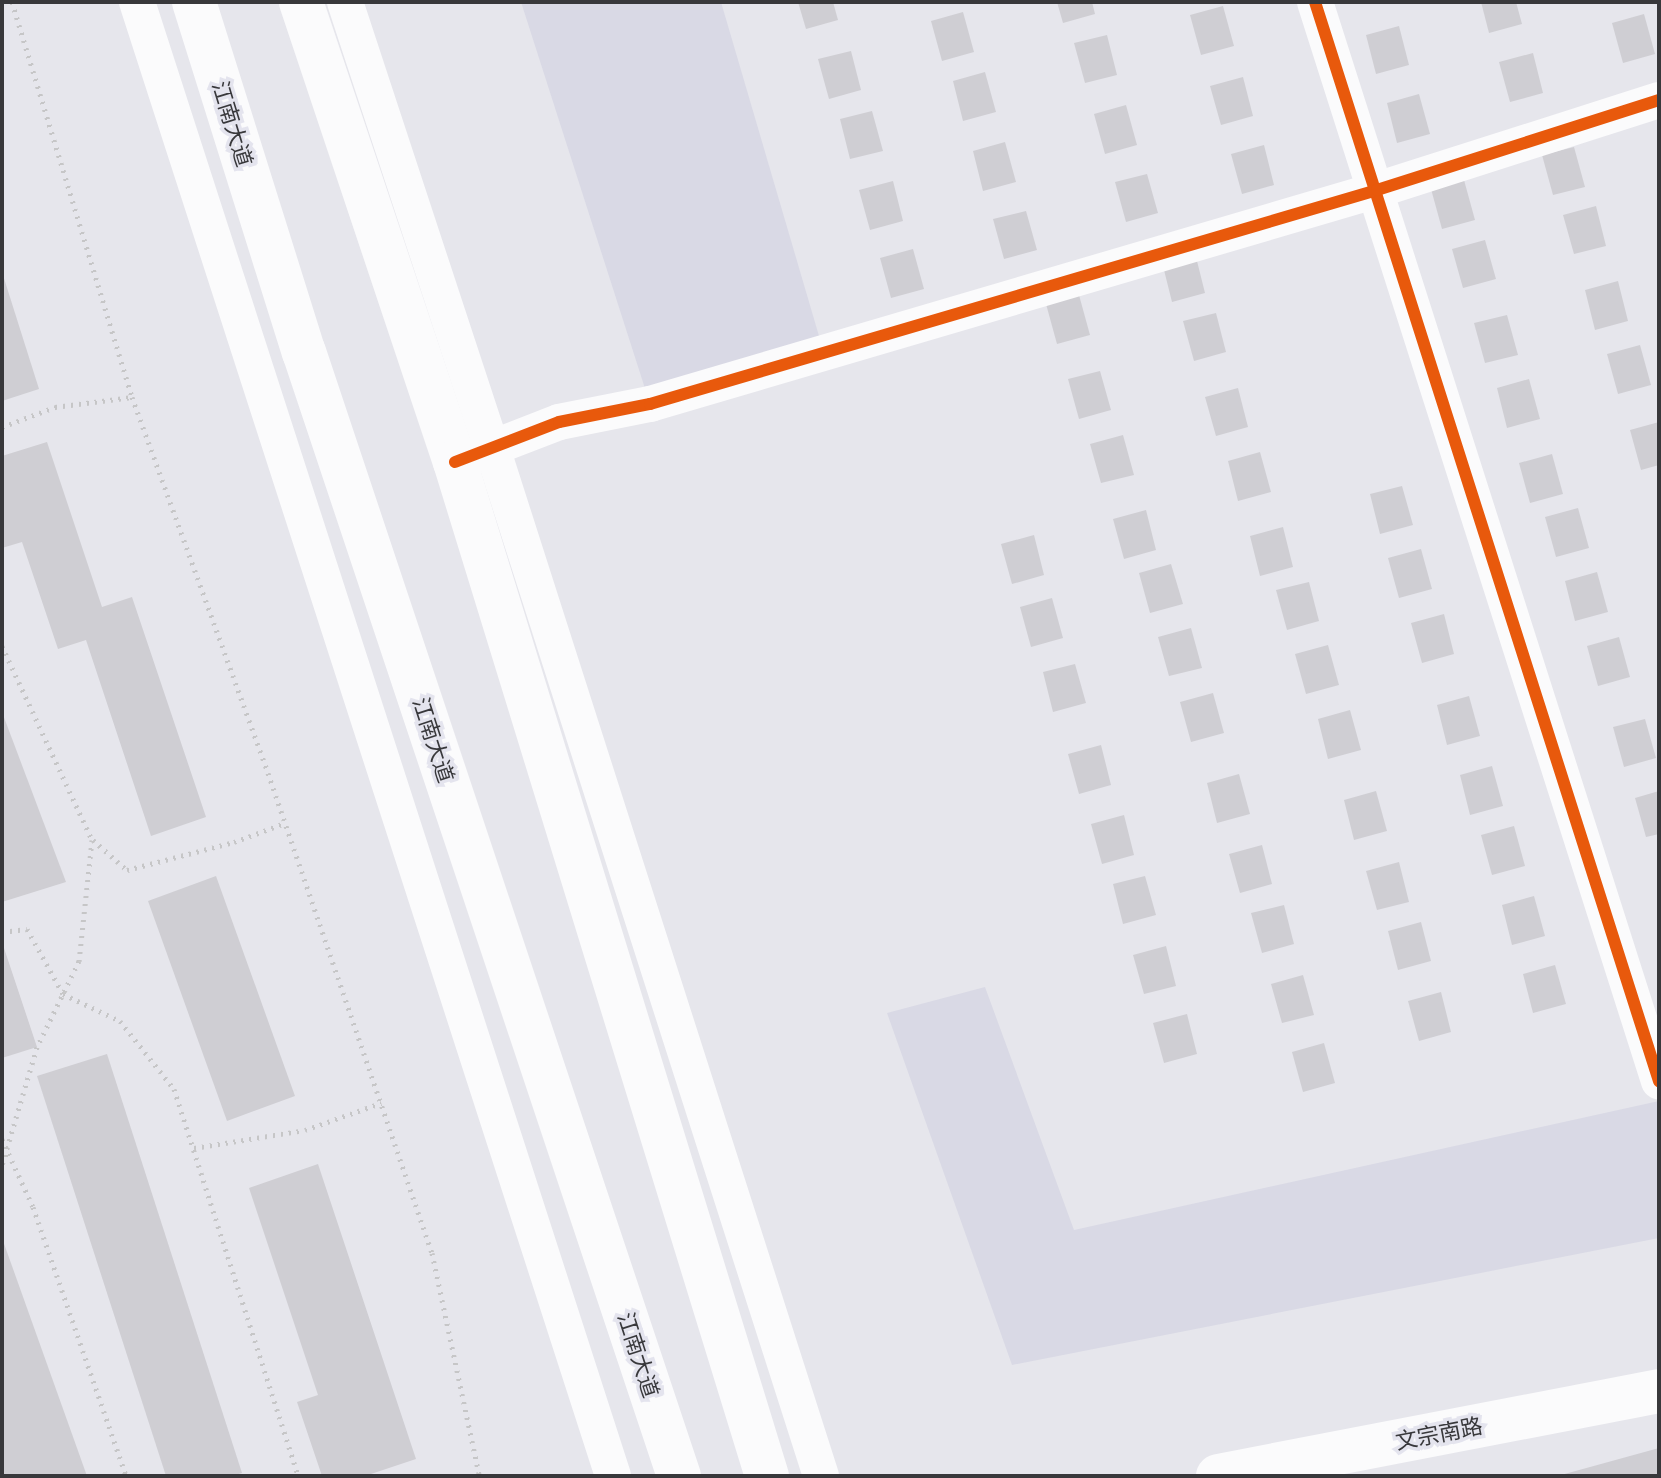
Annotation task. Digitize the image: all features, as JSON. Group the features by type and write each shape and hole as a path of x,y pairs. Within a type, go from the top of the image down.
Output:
{"main road":[{"name":"江南大道","path":"194,2 304,352 679,1476"},
{"path":"301,2 474,455 767,1476"},
{"name":"文宗南路","path":"1218,1476 1659,1391"}],"street":[{"path":"137,2 613,1476"},
{"path":"345,2 474,455 821,1476"},
{"path":"1315,2 1659,1081"},
{"path":"474,455 559,422 650,404 1377,190 1659,100"}],"path":[{"path":"12,2 132,397 285,823 432,1253 479,1474 472,1476"},
{"path":"2,427 55,407 132,397"},
{"path":"2,646 92,840 127,870 234,842 285,823"},
{"path":"2,1165 37,1047 79,961 92,840"},
{"path":"2,932 27,929 63,994 120,1021 174,1089 298,1476"},
{"path":"194,1148 305,1130 381,1103"},
{"path":"2,1139 33,1207 126,1476"}],"shaded area":[{"path":"521,2 721,2 824,353 650,404"},
{"path":"985,987 1074,1230 1659,1101 1659,1238 1012,1365 887,1013"}],"building":[{"path":"798,2 833,2 838,20 806,29"},
{"path":"1057,2 1092,2 1095,14 1063,23"},
{"path":"1481,2 1516,2 1522,24 1489,33"},
{"path":"1223,6 1234,46 1201,55 1190,15"},
{"path":"963,12 974,52 942,61 931,21"},
{"path":"1644,14 1655,54 1623,63 1612,23"},
{"path":"1399,26 1409,65 1376,74 1366,35"},
{"path":"1107,35 1117,75 1085,83 1074,43"},
{"path":"851,51 861,90 829,99 818,59"},
{"path":"1533,53 1543,93 1510,102 1499,62"},
{"path":"985,72 996,112 963,121 953,81"},
{"path":"1243,77 1253,116 1221,125 1210,86"},
{"path":"1419,94 1430,134 1397,143 1387,103"},
{"path":"1126,105 1137,145 1105,154 1094,114"},
{"path":"872,111 883,151 850,159 840,119"},
{"path":"1005,142 1016,182 983,191 973,151"},
{"path":"1264,145 1274,185 1242,194 1231,154"},
{"path":"1574,147 1585,187 1553,195 1542,155"},
{"path":"1147,174 1158,213 1126,222 1115,182"},
{"path":"1464,180 1475,220 1442,229 1431,189"},
{"path":"893,181 903,221 870,230 859,190"},
{"path":"1596,206 1606,246 1574,254 1563,215"},
{"path":"1026,211 1037,250 1004,259 993,219"},
{"path":"1485,240 1496,279 1463,288 1452,249"},
{"path":"913,249 924,289 891,298 880,258"},
{"path":"1195,253 1205,293 1172,302 1162,262"},
{"path":"2,272 39,389 2,401"},
{"path":"1618,281 1628,321 1595,330 1585,290"},
{"path":"1079,295 1090,335 1057,344 1046,304"},
{"path":"1216,313 1226,352 1194,361 1183,321"},
{"path":"1507,315 1518,355 1485,363 1474,323"},
{"path":"1640,345 1651,385 1618,394 1607,354"},
{"path":"1100,371 1111,410 1079,419 1068,379"},
{"path":"1529,379 1540,419 1507,428 1497,388"},
{"path":"1238,388 1248,427 1216,436 1205,397"},
{"path":"1659,422 1659,465 1641,470 1630,430"},
{"path":"1123,435 1134,475 1101,483 1090,444"},
{"path":"47,442 102,607 132,597 206,817 151,836 86,640 58,649 22,542 2,548 2,456"},
{"path":"1260,452 1271,492 1238,501 1228,461"},
{"path":"1552,454 1563,494 1530,503 1519,463"},
{"path":"1402,486 1413,525 1380,534 1370,494"},
{"path":"1578,508 1589,548 1556,557 1545,517"},
{"path":"1146,510 1156,550 1124,559 1113,519"},
{"path":"1283,527 1293,567 1260,576 1250,536"},
{"path":"1034,535 1044,575 1012,584 1001,544"},
{"path":"1421,549 1432,589 1399,598 1388,558"},
{"path":"1171,564 1183,604 1150,613 1139,573"},
{"path":"1597,572 1608,612 1575,621 1565,581"},
{"path":"1309,582 1319,621 1287,630 1276,590"},
{"path":"1052,598 1063,638 1031,647 1020,607"},
{"path":"1444,614 1454,654 1422,663 1411,623"},
{"path":"1191,628 1202,668 1169,676 1158,637"},
{"path":"1619,637 1630,677 1598,686 1587,646"},
{"path":"1328,645 1339,685 1306,694 1295,654"},
{"path":"1075,664 1086,703 1053,712 1043,672"},
{"path":"1213,693 1224,733 1191,742 1180,702"},
{"path":"1469,696 1480,736 1447,745 1437,705"},
{"path":"1350,710 1361,750 1328,759 1318,719"},
{"path":"2,712 66,882 2,902"},
{"path":"1645,719 1656,758 1624,767 1613,727"},
{"path":"1101,745 1111,785 1079,794 1068,754"},
{"path":"1492,766 1503,806 1470,815 1460,775"},
{"path":"1239,774 1250,814 1217,823 1207,783"},
{"path":"1376,791 1387,831 1354,840 1344,800"},
{"path":"1659,791 1659,834 1646,837 1635,798"},
{"path":"1124,815 1134,855 1102,864 1091,824"},
{"path":"1514,826 1525,866 1492,875 1481,835"},
{"path":"1262,845 1272,884 1240,893 1229,854"},
{"path":"1399,862 1409,902 1377,910 1366,871"},
{"path":"216,876 295,1096 227,1121 148,901"},
{"path":"1145,876 1156,915 1123,924 1113,884"},
{"path":"1534,896 1545,936 1512,945 1502,905"},
{"path":"1284,905 1294,944 1262,953 1251,913"},
{"path":"1421,922 1431,961 1398,970 1388,931"},
{"path":"2,946 37,1047 2,1058"},
{"path":"1166,946 1176,986 1144,994 1133,955"},
{"path":"1555,965 1566,1004 1533,1013 1523,974"},
{"path":"1303,975 1314,1015 1282,1023 1271,984"},
{"path":"1441,992 1451,1032 1419,1041 1408,1001"},
{"path":"1187,1014 1197,1054 1164,1063 1153,1023"},
{"path":"1324,1043 1335,1083 1303,1092 1292,1052"},
{"path":"107,1054 242,1473 232,1476 166,1476 37,1076"},
{"path":"318,1164 416,1459 365,1476 322,1476 297,1402 318,1395 249,1188"},
{"path":"2,1238 87,1476 3,1476"},
{"path":"1659,1448 1659,1476 1561,1476 1561,1475"}],"cycle path":[{"path":"1315,2 1659,1081"},
{"path":"455,462 559,422 650,404 1377,190 1659,100"}]}
